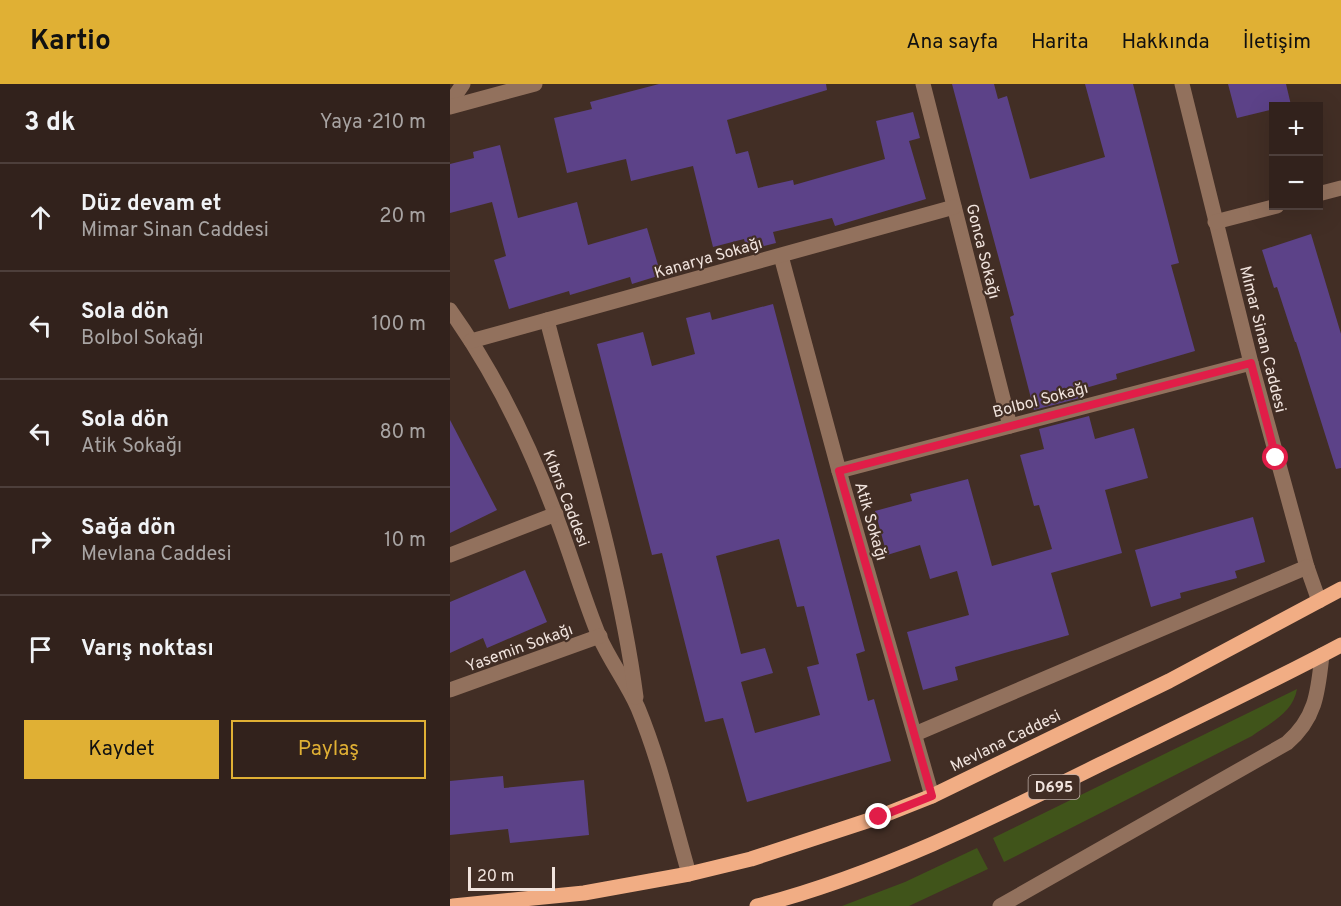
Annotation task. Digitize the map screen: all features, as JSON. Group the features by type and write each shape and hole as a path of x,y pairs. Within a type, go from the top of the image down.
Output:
{"main road":[{"name":"Mevlana Caddesi","path":"453,906 584,893 689,874 809,842 932,796 1169,681 1341,589"},
{"name":"D695","path":"757,906 792,897 909,855 1053,788 1341,645"}],"street":[{"path":"450,105 464,84"},
{"path":"450,105 535,84"},
{"name":"Gonca Sokağı","path":"923,84 1010,426"},
{"name":"Mimar Sinan Caddesi","path":"1182,84 1251,363 1307,567 1319,601"},
{"path":"1323,193 1341,188"},
{"name":"Kanarya Sokağı","path":"471,341 954,207"},
{"path":"1215,222 1269,208"},
{"name":"Atik Sokağı","path":"781,256 839,471 932,796"},
{"name":"Kıbrıs Caddesi","path":"450,310 501,391 528,448 556,514 600,636 638,707"},
{"name":"Kıbrıs Caddesi","path":"547,320 614,579 629,646 638,707 689,874"},
{"name":"Bolbol Sokağı","path":"839,471 1251,363"},
{"path":"450,555 556,514"},
{"path":"915,734 1307,567"},
{"name":"Yasemin Sokağı","path":"450,690 600,636"},
{"path":"1000,906 1287,743 1300,732 1312,711 1318,694 1322,655"}],"green space":[{"path":"1297,689 1286,711 1252,736 1004,862 993,838"},
{"path":"977,848 988,869 909,906 842,906 905,882"}],"building":[{"path":"659,84 826,84 827,90 727,120 736,154 748,151 758,188 793,180 794,185 885,159 876,121 913,112 920,138 909,141 926,199 835,226 832,218 773,232 776,243 747,250 744,239 713,247 693,166 631,181 626,159 567,173 554,118 592,109 590,102"},
{"path":"952,84 994,84 998,99 1007,96 1030,179 1105,157 1085,84 1133,84 1179,263 1171,265 1195,351 1116,374 1117,379 1082,389 1084,397 1034,410 1010,317 1014,315"},
{"path":"1228,84 1286,84 1290,102 1269,102 1269,110 1237,118"},
{"path":"500,145 518,218 577,202 588,245 647,228 661,275 632,284 630,277 570,295 569,291 509,309 494,260 506,256 492,202 450,213 450,164 474,158 473,152"},
{"path":"1311,234 1341,334 1341,468 1336,469 1296,342 1277,287 1274,288 1262,250"},
{"path":"773,304 865,651 856,654 868,701 874,699 891,761 747,802 723,718 705,722 662,553 652,555 597,344 643,332 652,366 695,354 686,318 710,312 712,320","holes":["779,539 797,607 804,606 819,664 807,667 820,715 755,733 741,682 773,673 765,648 741,654 716,556"]},
{"path":"1089,416 1095,439 1134,428 1148,478 1105,490 1122,553 1051,573 1069,635 955,667 958,680 923,690 907,632 969,615 957,571 930,579 920,545 887,555 875,511 912,501 910,494 968,479 992,566 1052,549 1039,505 1034,506 1020,455 1044,449 1039,429"},
{"path":"450,420 497,510 450,533"},
{"path":"1253,517 1265,562 1235,571 1237,578 1180,593 1181,598 1151,607 1135,550"},
{"path":"525,570 547,622 487,648 483,638 450,653 450,602"},
{"path":"503,776 504,788 584,780 589,835 510,843 508,829 450,835 450,781"}],"route":[{"path":"879,817 932,796 839,471 1251,363 1276,458"}]}
